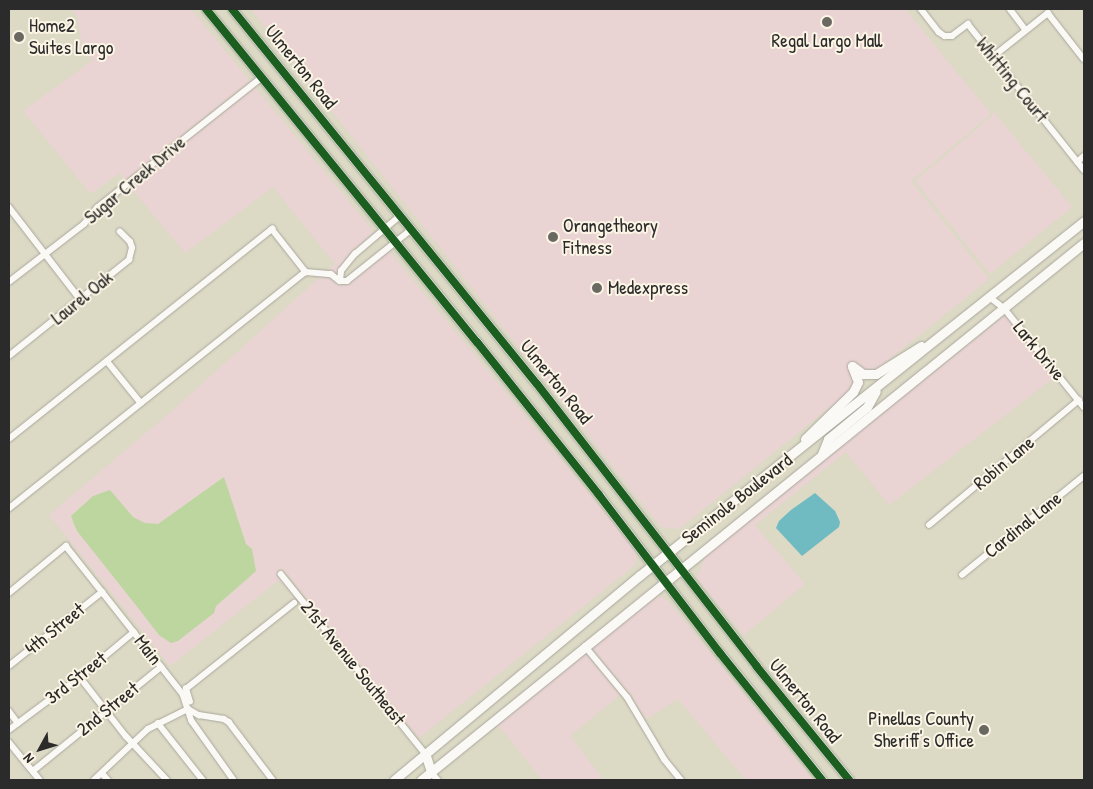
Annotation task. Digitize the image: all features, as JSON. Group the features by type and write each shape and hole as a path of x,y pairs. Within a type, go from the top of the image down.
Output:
{"main road":[{"name":"Ulmerton Road","path":"206,9 396,240 599,495 664,582 822,779"},
{"name":"Ulmerton Road","path":"232,9 401,215 849,780"},
{"name":"Seminole Boulevard","path":"394,780 652,565 991,298 1084,222"},
{"name":"Seminole Boulevard","path":"421,780 1084,243"},
{"path":"779,466 853,392 858,382 852,366 863,374 876,374 955,326"},
{"path":"820,457 828,439 867,406 878,387"},
{"path":"425,753 431,772"}],"street":[{"name":"Whitting Court","path":"921,9 939,32 945,36 952,36 968,24 1084,170"},
{"path":"1010,9 1026,30"},
{"path":"994,56 1048,13 1084,59"},
{"name":"Sugar Creek Drive","path":"9,282 84,224 96,208 262,76"},
{"path":"1077,162 1084,156"},
{"path":"9,207 80,299"},
{"path":"340,281 341,271 355,254 401,215"},
{"path":"9,440 272,229 306,272"},
{"path":"9,509 306,272 331,274 340,281 347,281 412,229"},
{"name":"Laurel Oak","path":"9,356 129,260 132,248 130,242 120,232"},
{"name":"Lark Drive","path":"991,298 1004,308 1084,407"},
{"path":"107,361 141,403"},
{"name":"Robin Lane","path":"928,525 1079,400"},
{"name":"Cardinal Lane","path":"962,575 1084,476"},
{"name":"Main","path":"9,593 66,546 183,694 192,721 234,780"},
{"name":"21st Avenue Southeast","path":"281,574 425,753"},
{"name":"4th Street","path":"9,666 102,592"},
{"path":"94,780 148,729 188,709 191,705 186,689 294,604"},
{"name":"3rd Street","path":"9,730 80,677 134,632"},
{"path":"585,646 628,698 665,760 681,780"},
{"name":"2nd Street","path":"33,771 161,666"},
{"path":"80,677 106,711 166,779"},
{"path":"188,709 199,715 224,719 239,735 273,780"},
{"path":"9,712 18,724"},
{"path":"158,723 203,780"},
{"path":"9,742 40,780"},
{"path":"431,772 438,780"},
{"path":"102,773 108,780"}],"shaded area":[{"path":"71,9 191,9 250,81 125,181 119,173 91,194 23,111 93,60 82,44 77,17"},
{"path":"251,9 905,9 991,114 911,181 989,279 679,529 661,527"},
{"path":"255,87 374,232 352,251 337,274 328,270 335,264 273,187 185,253 130,187"},
{"path":"993,111 1072,207 990,274 915,181 992,116"},
{"path":"389,251 637,552 635,565 419,738 282,568 276,574 296,598 279,580 170,666 49,515 172,411 320,277 329,278 340,286 349,284","holes":["224,477 246,544 251,577 216,606 165,640 71,522 110,490 133,517 145,523 158,524"]},
{"path":"1005,315 1055,377 889,505 846,452 755,525 805,584 744,635 697,578 706,554"},
{"path":"656,594 667,600 813,780 746,780 678,699 646,719 631,695 591,647"},
{"path":"585,652 620,695 570,736 604,780 542,780 504,732 496,726"}],"green space":[{"path":"224,477 246,544 252,549 256,571 216,606 214,613 178,641 171,643 159,635 77,531 71,516 93,496 110,490 133,517 145,523 158,524"}],"water":[{"path":"815,493 835,511 840,522 839,527 802,556 776,528 779,521 791,510"}],"cycle path":[{"path":"206,9 477,342 599,495 720,653 822,780"},
{"path":"232,9 537,384 757,667 849,780"}],"place":[{"name":"Regal Largo Mall","path":"827,22"},
{"name":"Home2 Suites Largo","path":"19,37"},
{"name":"Orangetheory Fitness","path":"553,237"},
{"name":"Medexpress","path":"597,288"},
{"name":"Pinellas County Sheriff's Office","path":"984,730"}]}
